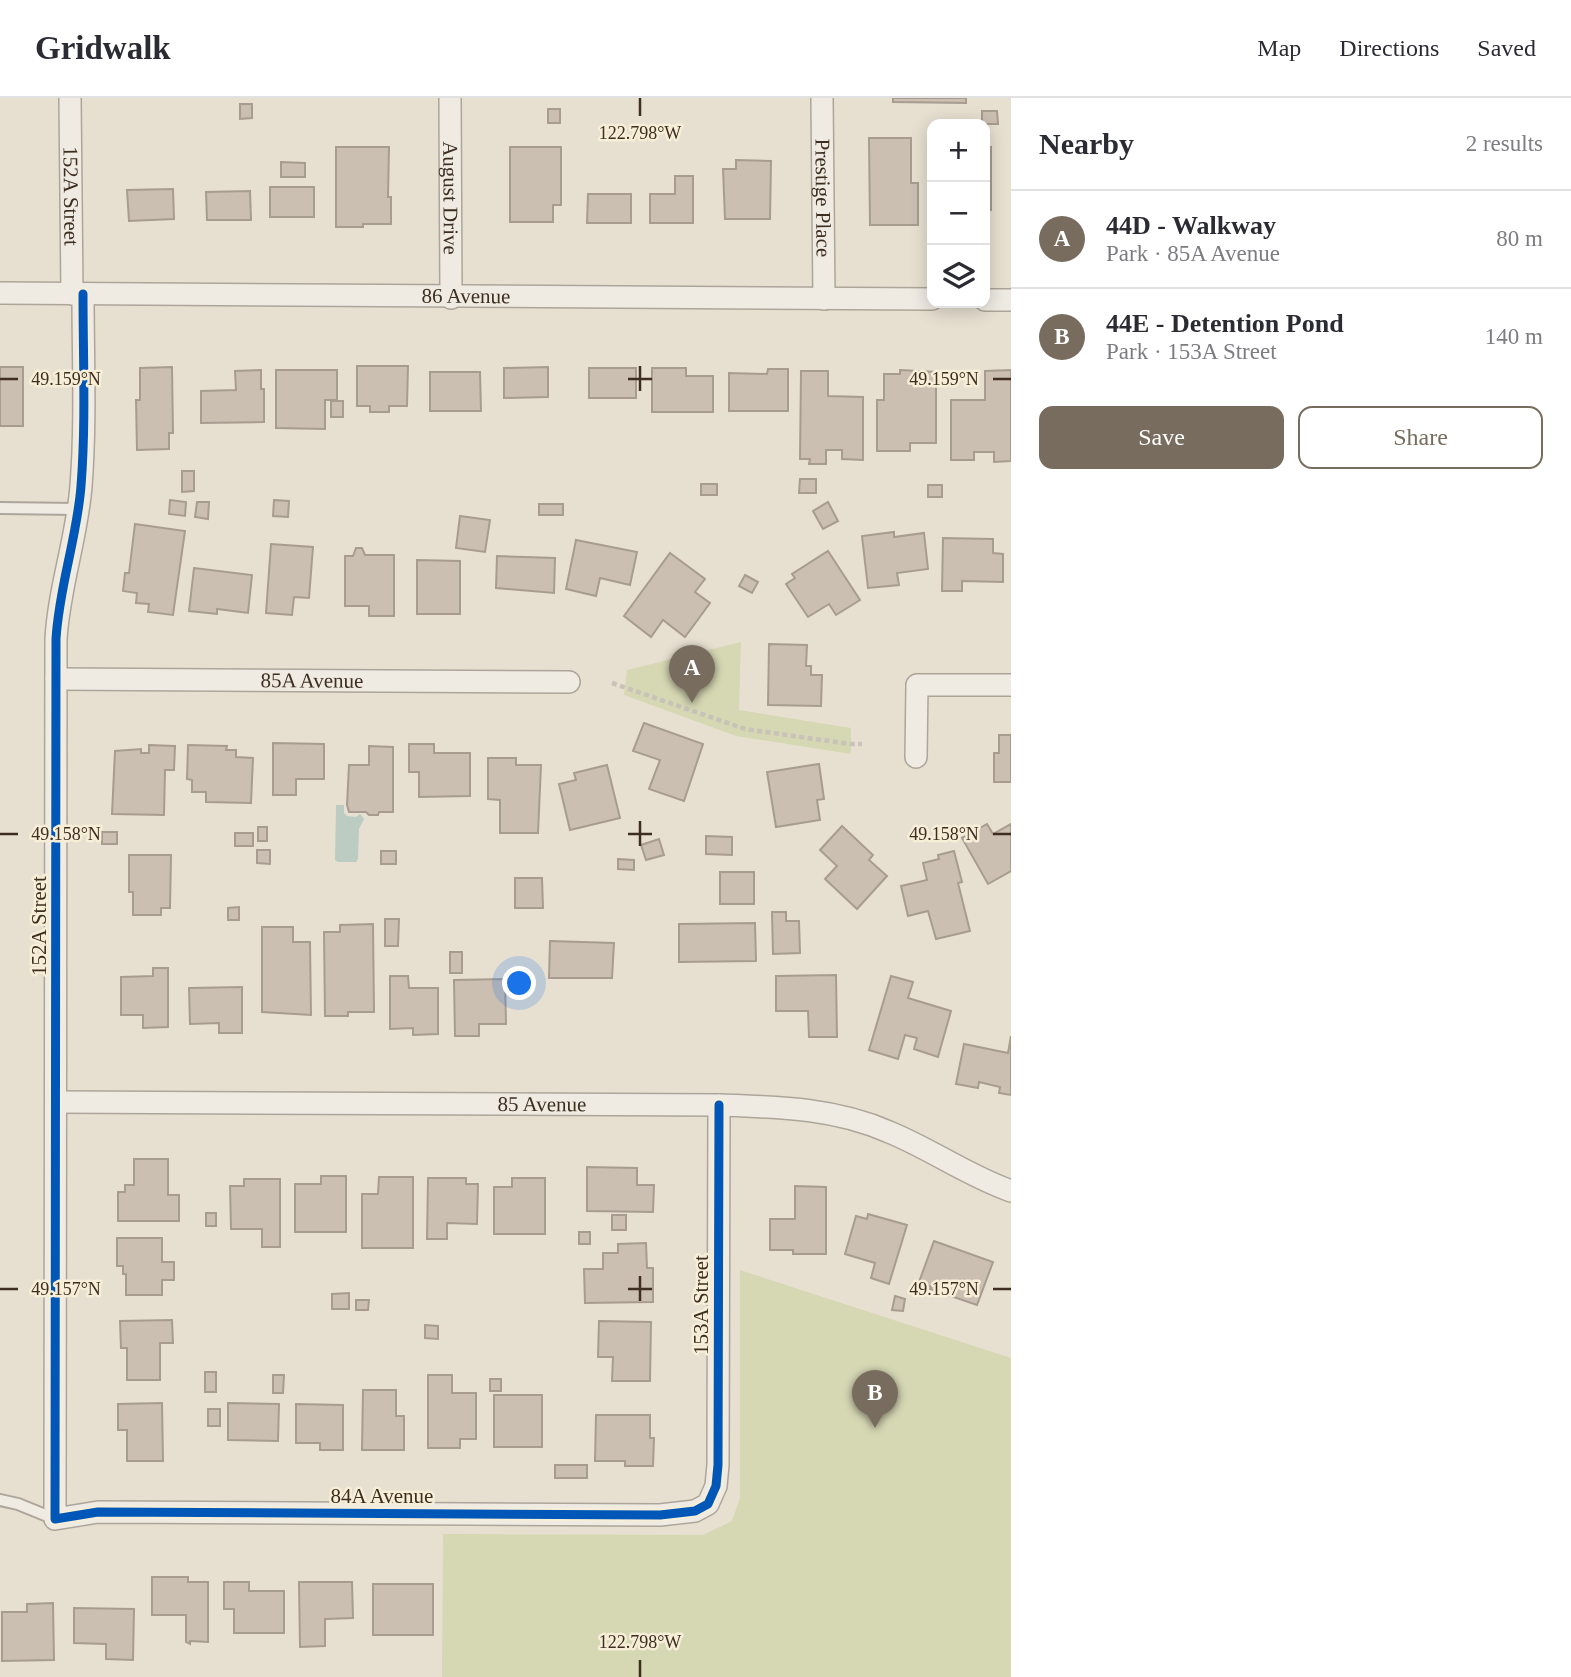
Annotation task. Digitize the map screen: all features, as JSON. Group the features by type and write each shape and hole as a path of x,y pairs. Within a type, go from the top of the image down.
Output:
{"street":[{"name":"152A Street","path":"55,1519 56,679 58,612 78,509 82,461 70,98"},
{"name":"August Drive","path":"450,98 451,298"},
{"name":"Prestige Place","path":"822,98 824,299"},
{"name":"86 Avenue","path":"0,293 927,299"},
{"path":"990,300 1011,300"},
{"name":"85A Avenue","path":"56,679 569,682"},
{"path":"916,757 917,685 1011,685"},
{"name":"85 Avenue","path":"56,1102 719,1105 793,1108 852,1118 890,1132 981,1179 1011,1191"},
{"name":"153A Street","path":"708,1504 716,1486 718,1465 719,1105"},
{"name":"84A Avenue","path":"55,1519 98,1512 660,1515 695,1511 708,1504"}],"lane":[{"path":"0,508 78,509"},
{"path":"0,1500 55,1519"}],"path":[{"path":"612,683 745,729 862,744"}],"green space":[{"path":"741,642 739,710 851,728 851,754 736,736 624,695 627,670"},
{"path":"740,1270 1011,1358 1011,1677 442,1677 443,1534 703,1535 732,1521 740,1498"}],"shaded area":[{"path":"336,805 344,805 344,813 347,816 356,817 360,814 364,819 359,829 356,862 335,860"}],"building":[{"path":"893,98 966,98 966,103 893,102"},
{"path":"240,104 252,104 252,118 240,119"},
{"path":"548,109 560,109 560,123 548,123"},
{"path":"982,111 997,111 998,124 990,124 990,119 982,119"},
{"path":"869,138 911,138 911,183 918,183 918,225 870,225"},
{"path":"336,147 389,147 388,197 391,197 391,224 336,227"},
{"path":"510,147 561,147 561,205 553,205 553,222 510,222"},
{"path":"990,147 991,147 990,210"},
{"path":"736,160 771,161 770,219 725,219 723,169 736,169"},
{"path":"281,162 305,163 305,177 281,177"},
{"path":"675,176 693,176 693,223 650,223 650,194 675,194"},
{"path":"270,187 314,187 314,217 270,217"},
{"path":"173,189 174,219 129,221 127,190"},
{"path":"250,191 251,220 207,220 206,192"},
{"path":"588,194 631,194 631,223 587,223"},
{"path":"357,366 408,366 407,406 389,406 389,412 370,412 370,406 357,406"},
{"path":"0,367 23,367 23,426 0,426"},
{"path":"172,367 173,433 169,433 169,449 137,450 136,400 140,400 140,368"},
{"path":"548,367 548,397 504,398 504,368"},
{"path":"589,368 636,368 636,398 589,398"},
{"path":"652,368 686,368 686,376 713,376 713,412 652,412"},
{"path":"768,369 788,369 788,411 729,411 729,373 767,374"},
{"path":"261,370 264,422 201,423 201,391 236,390 235,371"},
{"path":"276,370 337,370 337,400 325,400 325,429 276,428"},
{"path":"900,370 936,372 936,443 910,443 910,451 877,451 877,400 884,400 884,374 900,374"},
{"path":"1011,370 1011,461 994,462 994,452 974,452 974,460 951,460 951,400 985,400 985,371"},
{"path":"801,371 828,371 828,396 863,397 863,460 842,459 842,450 826,450 826,464 809,464 810,459 800,459"},
{"path":"430,372 480,372 481,411 430,411"},
{"path":"331,401 343,401 343,417 331,417"},
{"path":"182,471 194,471 194,491 182,492"},
{"path":"800,479 816,479 816,493 799,493"},
{"path":"701,484 717,484 717,495 701,495"},
{"path":"928,485 942,485 942,497 928,497"},
{"path":"170,500 186,502 185,516 169,514"},
{"path":"274,500 289,501 288,517 273,516"},
{"path":"197,502 209,502 208,519 195,517"},
{"path":"828,502 838,521 823,529 813,511"},
{"path":"539,504 563,504 563,515 539,515"},
{"path":"460,516 490,520 485,552 456,548"},
{"path":"135,524 185,531 173,615 148,612 149,604 136,603 137,593 123,591 125,573 129,573"},
{"path":"894,532 894,537 924,533 928,569 897,573 899,585 868,588 862,536"},
{"path":"943,538 993,539 993,553 1003,554 1003,582 962,581 962,591 942,591"},
{"path":"576,540 637,552 630,585 600,578 596,596 566,589"},
{"path":"271,544 313,547 309,598 294,597 292,615 266,613"},
{"path":"356,548 362,548 365,555 394,555 394,616 369,616 369,606 345,606 345,556 353,556"},
{"path":"828,551 860,600 836,615 829,604 808,617 786,584 795,578 792,574"},
{"path":"670,553 705,579 695,592 710,603 685,637 663,620 651,637 624,616"},
{"path":"497,556 555,558 554,593 496,588"},
{"path":"417,560 460,561 460,614 417,614"},
{"path":"194,568 252,575 248,613 217,609 217,614 189,611"},
{"path":"745,575 758,582 752,593 739,586"},
{"path":"769,644 807,645 806,666 811,666 811,675 822,675 821,706 768,705"},
{"path":"644,723 703,744 684,801 649,789 660,760 633,751"},
{"path":"999,735 1011,735 1011,782 994,782 994,753 999,753"},
{"path":"273,743 324,744 324,779 296,779 296,795 273,795"},
{"path":"409,744 434,744 434,753 470,753 470,796 419,797 419,772 409,772"},
{"path":"149,745 175,746 174,770 165,770 164,815 112,814 115,751 141,749 141,753 149,753"},
{"path":"188,745 227,746 226,750 236,750 236,757 253,758 251,803 206,802 206,792 192,792 192,780 187,779"},
{"path":"369,746 393,747 393,812 369,815 366,812 349,812 349,765 369,765"},
{"path":"488,758 516,758 516,765 541,765 538,833 500,833 500,800 488,799"},
{"path":"819,764 824,799 817,800 820,820 776,827 767,772"},
{"path":"607,765 620,818 570,830 559,784 576,780 574,773"},
{"path":"987,824 993,834 1011,824 1011,871 988,884 962,838"},
{"path":"842,826 873,855 869,860 887,876 857,909 825,879 837,866 820,850"},
{"path":"258,827 267,827 267,841 258,841"},
{"path":"102,832 117,832 117,844 102,844"},
{"path":"235,833 253,833 253,846 235,846"},
{"path":"706,836 732,837 732,855 706,854"},
{"path":"659,839 664,855 646,860 641,845"},
{"path":"257,850 270,850 270,864 257,863"},
{"path":"381,851 396,851 396,864 381,864"},
{"path":"954,851 962,882 958,883 970,931 936,939 928,911 908,916 901,886 927,880 923,863"},
{"path":"129,855 171,855 170,908 161,908 161,915 133,915 133,892 129,892"},
{"path":"618,859 634,860 634,870 618,869"},
{"path":"720,872 754,872 754,904 720,904"},
{"path":"515,878 542,878 543,908 515,908"},
{"path":"239,907 239,920 228,920 228,908"},
{"path":"772,912 786,912 786,921 799,921 800,953 773,954"},
{"path":"385,919 399,919 398,946 385,946"},
{"path":"755,923 756,961 679,962 679,924"},
{"path":"373,924 374,1012 348,1012 348,1016 325,1016 324,932 340,932 340,925"},
{"path":"262,927 293,927 293,942 310,942 311,1015 262,1012"},
{"path":"550,941 614,943 612,978 549,978"},
{"path":"450,952 462,952 462,973 450,973"},
{"path":"153,968 168,968 168,1027 143,1028 143,1015 121,1015 121,977 153,976"},
{"path":"836,975 837,1037 809,1037 808,1011 776,1011 776,976"},
{"path":"390,976 408,976 409,988 438,988 438,1034 413,1035 413,1028 390,1029"},
{"path":"891,976 913,982 908,998 951,1011 938,1057 914,1049 917,1038 905,1035 898,1059 869,1050"},
{"path":"505,979 506,1024 479,1024 479,1036 455,1036 454,980"},
{"path":"242,987 242,1033 219,1033 219,1023 190,1024 189,988"},
{"path":"1011,1036 1011,1095 999,1093 1000,1087 979,1082 978,1088 956,1084 964,1044 1008,1053"},
{"path":"134,1159 168,1159 168,1195 179,1195 179,1221 118,1221 118,1192 125,1192 125,1185 134,1185"},
{"path":"587,1167 637,1168 637,1185 654,1185 653,1212 587,1211"},
{"path":"321,1176 346,1176 346,1232 295,1232 295,1184 321,1184"},
{"path":"379,1177 413,1177 413,1248 362,1248 362,1194 378,1194"},
{"path":"428,1178 466,1178 466,1184 478,1184 477,1224 447,1223 447,1239 427,1239"},
{"path":"512,1178 545,1178 545,1234 494,1234 494,1187 512,1187"},
{"path":"244,1179 280,1179 280,1247 262,1247 262,1229 231,1229 230,1186 244,1186"},
{"path":"795,1186 826,1187 826,1254 793,1254 793,1250 770,1250 770,1219 795,1219"},
{"path":"206,1213 216,1213 216,1226 206,1226"},
{"path":"868,1214 907,1225 889,1284 871,1278 875,1263 845,1254 856,1216 867,1219"},
{"path":"612,1215 626,1215 626,1230 612,1230"},
{"path":"579,1232 590,1232 590,1244 579,1244"},
{"path":"117,1238 162,1238 162,1262 174,1262 174,1280 162,1280 162,1295 126,1295 126,1274 123,1274 123,1266 117,1266"},
{"path":"934,1241 993,1262 977,1305 930,1289 931,1287 919,1282"},
{"path":"646,1243 647,1268 653,1268 653,1302 585,1303 584,1269 603,1269 603,1253 618,1253 618,1244"},
{"path":"349,1293 349,1309 332,1309 332,1294"},
{"path":"895,1296 905,1299 903,1311 892,1310"},
{"path":"356,1300 369,1300 368,1310 356,1310"},
{"path":"172,1320 173,1343 160,1343 160,1380 127,1380 127,1348 121,1348 120,1321"},
{"path":"599,1321 651,1322 650,1381 612,1381 613,1357 598,1357"},
{"path":"425,1325 438,1326 438,1339 425,1338"},
{"path":"205,1372 216,1372 216,1392 205,1392"},
{"path":"273,1375 284,1375 283,1393 273,1393"},
{"path":"428,1375 452,1375 452,1393 476,1393 476,1439 460,1439 460,1448 428,1448"},
{"path":"490,1379 501,1379 501,1391 490,1391"},
{"path":"363,1390 396,1390 396,1416 404,1416 404,1450 362,1450"},
{"path":"494,1395 542,1395 542,1447 494,1447"},
{"path":"162,1403 163,1461 127,1461 127,1430 118,1430 118,1404"},
{"path":"228,1403 279,1404 278,1441 228,1440"},
{"path":"296,1404 343,1405 343,1450 320,1450 320,1443 296,1443"},
{"path":"208,1409 220,1409 220,1426 208,1426"},
{"path":"596,1415 650,1415 650,1438 654,1438 653,1466 625,1466 625,1461 595,1461"},
{"path":"555,1465 587,1465 587,1478 555,1478"},
{"path":"152,1577 188,1577 188,1582 208,1582 208,1642 186,1642 186,1615 152,1615"},
{"path":"224,1582 249,1582 249,1591 284,1591 284,1633 234,1633 234,1609 224,1609"},
{"path":"299,1582 352,1582 353,1618 325,1619 325,1646 300,1647"},
{"path":"373,1584 433,1584 433,1635 373,1635"},
{"path":"53,1603 54,1660 2,1661 2,1612 27,1612 27,1604"},
{"path":"74,1608 134,1609 133,1660 106,1659 106,1644 74,1643"}],"cycle path":[{"path":"83,294 83,462 76,525 56,639 55,1519 98,1512 660,1515 695,1511 708,1504 716,1486 718,1465 719,1105"}],"place":[{"name":"44D - Walkway","path":"692,703"},
{"name":"44E - Detention Pond","path":"875,1428"}]}
